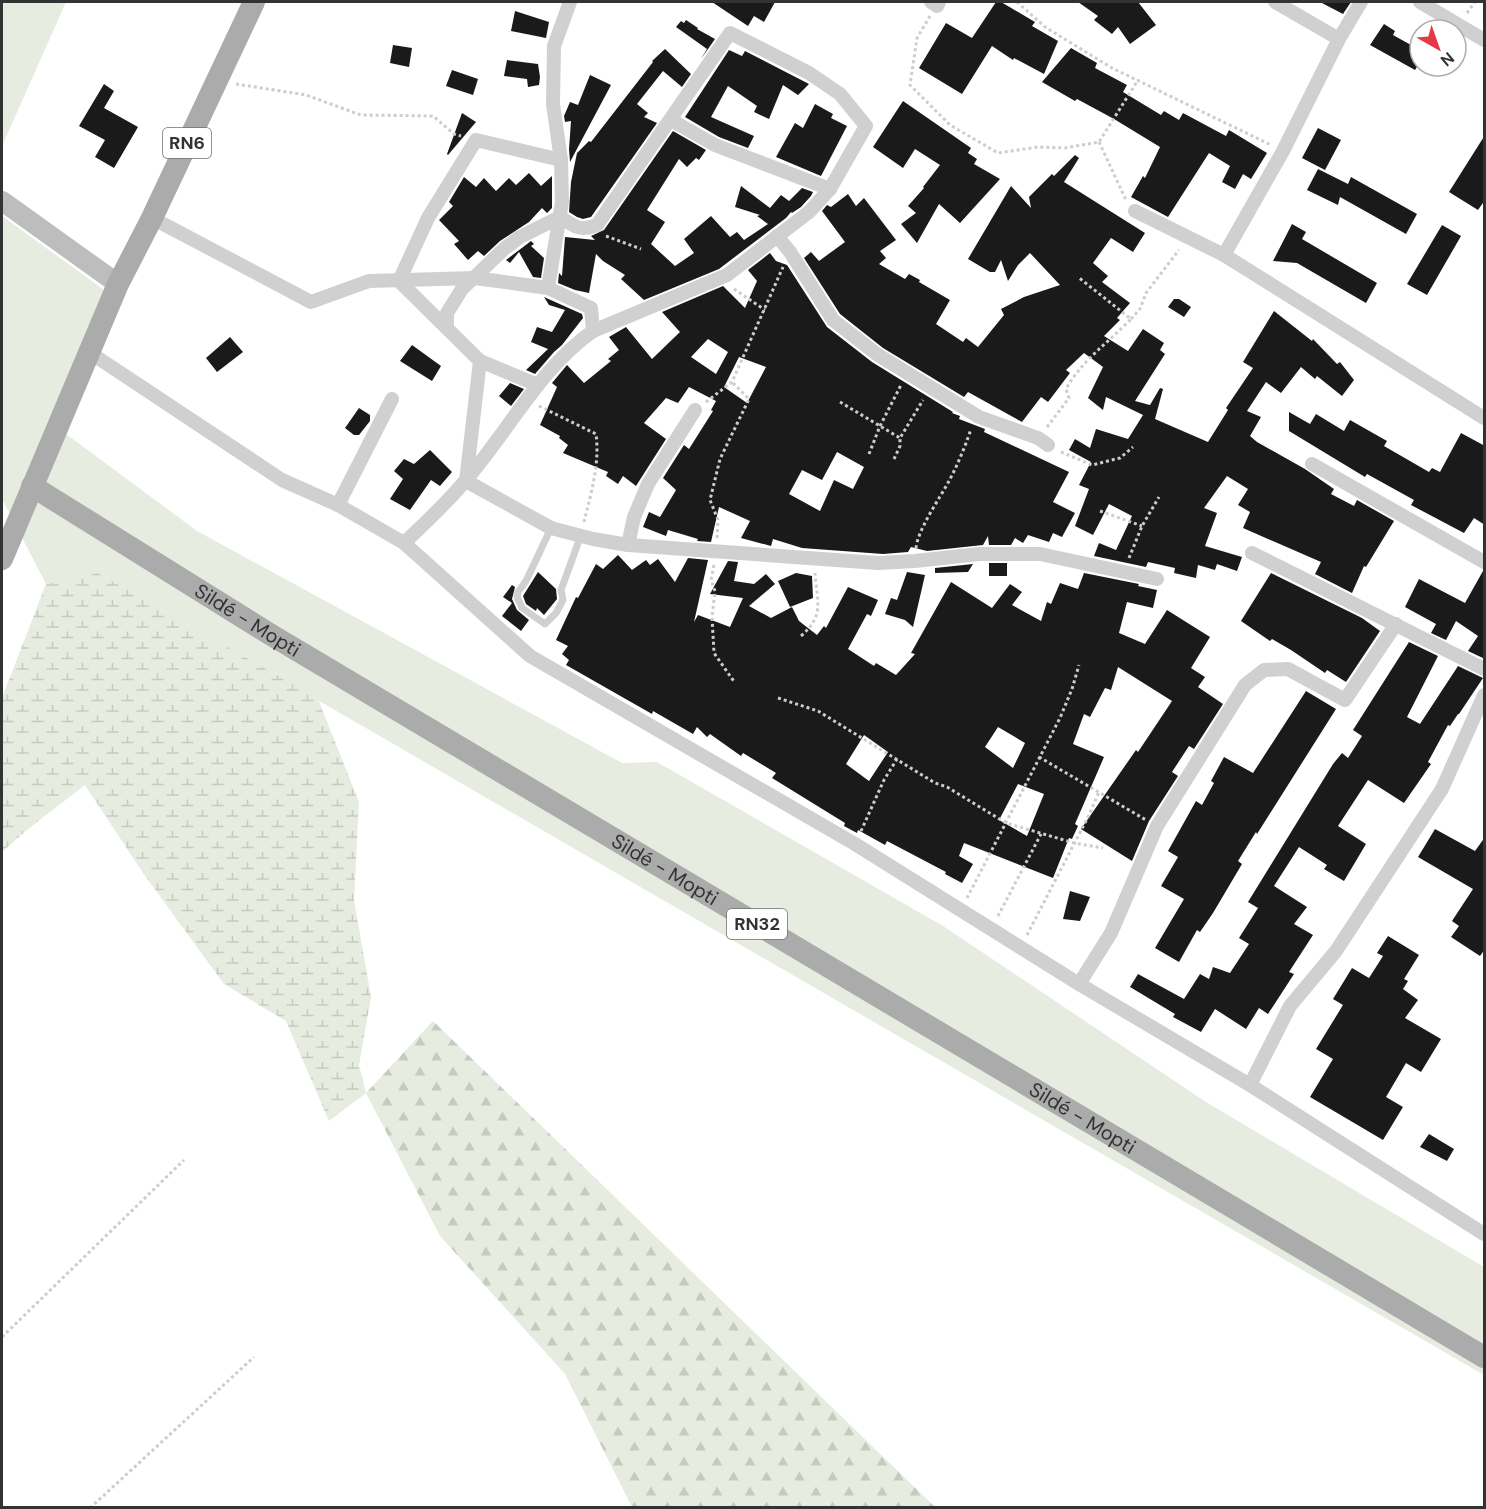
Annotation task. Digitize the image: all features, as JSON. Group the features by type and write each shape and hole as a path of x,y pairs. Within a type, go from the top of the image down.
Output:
{"main road":[{"name":"RN6","path":"2,559 118,284 152,218 254,2"},
{"path":"2,201 118,284"},
{"name":"Sildé - Mopti","path":"32,486 268,633 1485,1357"}],"street":[{"path":"548,288 562,202 561,160 553,104 554,46 570,2"},
{"path":"1275,2 1338,39"},
{"path":"1224,255 1283,151 1338,39 1361,2"},
{"path":"1420,2 1485,40"},
{"path":"404,543 466,481 538,386 573,345 593,331 727,275 809,212 830,189 866,126 840,94 809,73 730,33 597,225 586,230 560,217"},
{"path":"671,120 715,145 830,189"},
{"path":"399,281 428,218 476,140 561,160"},
{"path":"1136,211 1224,255 1485,418"},
{"path":"447,328 447,312 462,289 505,248 520,237 560,217"},
{"path":"152,218 311,302 369,281 475,278 548,288 591,308 593,331"},
{"path":"777,236 790,252 833,320 878,354 979,417 1043,442"},
{"path":"399,281 480,361 538,386"},
{"path":"89,352 282,480 338,505 404,543 530,656 855,844 1079,984 1250,1085 1485,1234"},
{"path":"466,481 480,361"},
{"path":"338,505 392,399"},
{"path":"628,545 634,517 648,484 695,410"},
{"path":"1312,464 1485,562"},
{"path":"466,481 551,528 628,545 878,563 979,554 1040,554 1157,579"},
{"path":"1252,553 1485,669"},
{"path":"1079,984 1112,933 1157,826 1245,685 1263,670 1288,669 1345,700 1396,624"},
{"path":"1250,1085 1290,1006 1336,951 1442,789 1485,695"}],"lane":[{"path":"551,528 517,597 522,608 545,624 556,613 563,600 561,590 581,536"}],"path":[{"path":"1017,2 1045,27 1112,68 1283,151"},
{"path":"936,3 917,38 910,85 950,125 998,153 1038,147 1065,148 1099,142 1138,80"},
{"path":"217,80 306,95 361,115 433,116 454,134 476,140"},
{"path":"1099,142 1125,199 1136,211"},
{"path":"597,225 596,230 600,234 640,249"},
{"path":"1133,447 1120,458 1092,465 1043,442 1069,398 1066,389 1074,374 1140,309 1146,293 1189,237"},
{"path":"695,410 732,382 790,252"},
{"path":"1078,277 1131,319"},
{"path":"720,278 765,310"},
{"path":"869,453 880,426 908,372"},
{"path":"732,382 749,399 720,459 710,500 718,520 717,552 711,580 715,591 712,617 714,653 735,683"},
{"path":"894,459 900,446 900,438 918,412 930,387"},
{"path":"527,400 596,434 598,449 594,482 581,536"},
{"path":"840,402 900,438"},
{"path":"915,561 917,540 959,462 972,428 979,417"},
{"path":"1124,572 1142,526 1159,497"},
{"path":"1100,511 1142,526"},
{"path":"801,636 814,624 819,609 814,559"},
{"path":"961,910 1072,689 1079,665"},
{"path":"778,698 818,711 935,783 965,797 1006,823 1074,843 1103,848"},
{"path":"1039,757 1157,826"},
{"path":"855,844 884,780 897,759"},
{"path":"1021,947 1099,792"},
{"path":"992,928 1041,834"},
{"path":"2,1337 184,1160"},
{"path":"90,1508 254,1357"}],"green space":[{"path":"2,2 66,2 2,146"},
{"path":"2,216 118,300 62,431 197,531 622,763 657,762 943,926 1206,1102 1484,1267 1484,1375 98,573 46,584 2,499"},
{"path":"98,573 318,699 359,802 354,900 371,997 359,1065 366,1093 329,1121 286,1021 224,984 143,873 85,785 2,852 2,698 46,584"},
{"path":"433,1021 935,1507 632,1507 565,1374 440,1236 366,1093"}],"building":[{"path":"712,2 775,2 764,22 754,16 748,26"},
{"path":"996,2 1001,2 1035,22 1032,26 1058,41 1044,74 1014,58 1013,60 992,46 962,94 919,68 946,23 972,38"},
{"path":"1078,2 1138,2 1156,25 1130,44 1118,27 1112,34 1094,20 1098,16"},
{"path":"1320,2 1351,2 1343,14"},
{"path":"515,11 549,22 546,38 511,31"},
{"path":"686,20 715,39 701,59 707,49 676,27 681,21 684,23"},
{"path":"1384,24 1395,31 1393,35 1408,43 1408,66 1370,45"},
{"path":"393,45 412,48 409,67 390,63"},
{"path":"1071,48 1097,63 1095,68 1127,85 1123,92 1161,115 1164,111 1179,120 1183,113 1226,136 1229,130 1267,153 1251,179 1243,174 1235,189 1222,182 1230,166 1209,153 1168,217 1131,197 1143,176 1145,178 1160,147 1114,119 1077,99 1075,101 1042,82"},
{"path":"665,49 691,74 682,87 663,71 637,104 648,113 644,117 657,123 591,217 583,219 577,217 569,212 571,182 577,153 589,141 591,142 652,61"},
{"path":"729,50 742,56 745,51 809,84 798,95 783,85 769,119 754,112 757,106 728,86 711,117 754,136 748,148 719,137 685,117"},
{"path":"507,60 538,64 539,85 528,87 527,79 504,76"},
{"path":"452,70 478,79 473,95 446,86"},
{"path":"590,75 611,85 570,162 571,121 565,122 564,116 570,102 578,105"},
{"path":"104,84 114,91 104,108 138,127 114,168 95,157 105,140 79,126"},
{"path":"903,101 971,148 968,153 977,159 974,164 1000,179 960,223 939,204 917,243 901,224 916,213 908,206 940,165 915,149 903,168 873,147"},
{"path":"815,104 833,114 831,118 847,126 821,176 776,157 795,123 803,128"},
{"path":"462,113 476,122 448,155 447,154"},
{"path":"1318,128 1341,140 1325,170 1302,158"},
{"path":"673,131 706,150 699,160 696,158 687,167 679,159 647,210 665,222 651,244 675,266 694,253 684,239 711,216 730,237 737,232 744,240 768,224 757,216 760,215 735,207 741,186 770,208 781,195 789,201 802,188 813,192 801,207 791,212 719,269 644,300 621,279 625,275 596,254 589,293 558,283 559,273 562,276 565,237 595,240 591,236 604,230"},
{"path":"1485,135 1485,200 1478,210 1449,192"},
{"path":"1075,155 1079,158 1064,182 1145,233 1133,252 1111,238 1093,263 1108,276 1102,282 1130,303 1117,318 1120,320 1104,336 1128,351 1143,329 1164,343 1160,350 1165,354 1135,401 1150,405 1160,388 1163,389 1155,419 1208,442 1228,410 1226,408 1253,368 1243,362 1274,311 1312,341 1313,339 1337,364 1340,362 1354,380 1342,396 1317,376 1315,379 1301,367 1281,393 1266,382 1247,411 1261,417 1250,436 1257,442 1305,469 1334,489 1331,494 1354,506 1357,500 1394,521 1366,567 1364,566 1352,593 1315,574 1321,562 1243,528 1250,512 1238,505 1248,489 1227,476 1204,508 1217,513 1205,546 1242,557 1237,571 1217,564 1215,570 1198,565 1196,578 1174,573 1175,568 1148,562 1146,567 1094,556 1099,543 1116,550 1132,516 1109,504 1093,535 1075,526 1089,489 1079,485 1091,462 1069,450 1075,439 1090,448 1096,429 1128,439 1143,415 1106,397 1103,410 1088,398 1103,367 1084,353 1066,370 1070,373 1048,402 1041,397 1022,422 968,392 964,397 883,348 840,314 804,258 811,252 819,261 845,242 822,211 827,205 831,207 848,194 856,206 864,198 896,240 880,251 886,258 879,264 905,279 909,274 950,300 936,324 963,342 966,338 978,347 1004,315 1001,309 1024,297 1060,285 1030,253 1018,265 1008,281 1001,260 995,272 990,272 968,259 1011,186 1031,208 1029,197"},
{"path":"1318,169 1348,184 1351,177 1417,214 1406,234 1340,197 1338,205 1307,190"},
{"path":"529,173 541,186 552,176 552,208 547,213 542,208 529,222 500,241 484,256 478,251 468,260 454,244 459,241 439,220 453,206 449,202 464,177 476,187 484,178 496,191 509,178 516,185"},
{"path":"1292,224 1306,232 1302,239 1377,283 1366,303 1297,263 1273,261"},
{"path":"1442,225 1461,236 1427,295 1407,284"},
{"path":"531,241 534,244 531,246 544,258 541,278 533,277 519,252 510,263 506,260"},
{"path":"770,253 776,261 787,265 827,327 872,362 960,416 959,419 985,429 984,432 1069,472 1053,502 1075,513 1062,537 1053,533 1049,542 1028,535 1023,543 1015,538 1011,545 989,545 988,536 983,545 927,551 911,547 908,552 883,554 802,548 773,539 771,546 741,538 750,521 719,507 711,542 697,541 698,539 668,530 666,536 643,527 649,512 660,517 676,490 663,478 684,445 689,449 713,411 711,410 716,401 689,387 678,403 666,398 644,423 666,439 636,486 623,476 618,484 606,476 608,472 563,453 568,445 559,438 560,436 540,425 557,387 552,383 567,365 584,383 611,361 608,359 619,350 609,337 626,327 652,359 680,332 662,312 723,286 745,308 757,281 748,270","holes":["708,339 728,352 716,374 691,357","739,357 766,367 747,403 724,387","837,452 864,467 853,489 834,480 820,511 789,494 802,470 822,480"]},
{"path":"544,297 582,314 583,318 535,374 526,370 548,349 531,342 537,327 552,332 565,310 549,305"},
{"path":"1174,299 1179,299 1191,307 1184,317 1168,307"},
{"path":"230,337 243,352 217,372 206,358"},
{"path":"412,345 441,366 432,381 400,361"},
{"path":"510,383 524,389 511,406 499,396"},
{"path":"359,408 370,415 370,421 359,435 354,435 345,428"},
{"path":"1289,412 1310,424 1316,414 1344,431 1350,420 1387,441 1384,446 1429,472 1432,468 1440,472 1461,433 1485,446 1485,525 1474,518 1464,533 1411,505 1414,500 1367,474 1365,477 1289,431"},
{"path":"430,450 452,472 440,486 431,480 410,510 390,499 403,479 394,471 404,459 414,464"},
{"path":"618,555 632,570 646,560 650,565 658,559 675,582 688,558 708,560 694,622 698,615 730,627 743,598 710,594 728,561 738,562 734,581 754,584 766,574 775,584 749,606 771,618 792,607 799,621 817,635 824,626 826,628 848,587 878,600 871,616 867,614 848,649 874,666 876,663 896,675 915,654 911,653 951,582 992,608 1010,584 1022,592 1012,605 1041,621 1047,602 1051,604 1060,583 1078,589 1084,573 1139,584 1138,586 1157,590 1153,608 1127,602 1119,633 1145,644 1167,610 1210,637 1191,668 1205,677 1198,687 1223,704 1194,749 1189,746 1172,772 1178,776 1149,821 1132,861 1081,829 1136,750 1138,752 1172,701 1118,667 1111,690 1105,688 1090,717 1084,714 1073,744 1104,757 1075,824 1078,826 1072,839 1069,838 1053,878 964,843 959,856 973,864 962,883 887,841 885,845 858,830 857,833 844,826 845,823 772,778 776,773 743,753 741,756 710,734 707,737 697,727 693,734 653,711 652,714 566,665 569,660 562,654 568,646 556,640 576,597 578,598 596,564 603,569","holes":["998,727 1025,743 1013,768 985,747","864,735 888,752 869,781 846,764","1018,784 1044,794 1027,836 999,820"]},
{"path":"989,563 1007,563 1007,576 989,576"},
{"path":"973,564 968,572 935,573 935,568"},
{"path":"1485,571 1485,659 1468,651 1478,636 1456,621 1446,640 1431,633 1436,624 1405,607 1419,579 1465,603"},
{"path":"538,572 556,589 557,599 544,615 537,608 536,611 526,604 523,596"},
{"path":"907,572 925,575 913,627 905,620 885,614 891,598 897,600"},
{"path":"796,573 812,576 813,598 790,607 778,581"},
{"path":"1271,573 1362,618 1380,631 1346,682 1327,670 1325,673 1241,621"},
{"path":"512,585 515,587 512,599 517,610 529,620 521,631 502,616 512,603 503,597"},
{"path":"1409,642 1438,656 1407,717 1420,724 1458,666 1483,678 1459,714 1450,726 1448,725 1428,762 1431,764 1404,803 1368,780 1338,826 1366,844 1344,881 1324,869 1327,865 1299,847 1274,886 1307,907 1294,924 1313,935 1289,972 1294,974 1268,1014 1259,1008 1246,1029 1215,1009 1201,1032 1173,1017 1175,1014 1130,987 1138,974 1184,999 1200,974 1209,979 1213,967 1230,973 1249,944 1239,938 1258,908 1248,902 1333,764 1342,753 1348,758 1362,736 1353,730"},
{"path":"1306,691 1336,709 1238,861 1242,864 1213,913 1200,932 1197,930 1179,962 1155,948 1184,899 1161,886 1178,857 1168,851 1196,801 1202,805 1214,783 1211,781 1224,757 1253,773"},
{"path":"1435,829 1475,851 1485,837 1485,949 1480,956 1451,937 1459,926 1452,921 1473,889 1418,857"},
{"path":"1070,891 1090,897 1080,921 1063,919"},
{"path":"1388,936 1419,955 1404,979 1408,981 1403,989 1418,1000 1405,1018 1441,1039 1421,1072 1406,1063 1386,1097 1403,1107 1383,1140 1310,1097 1333,1059 1316,1049 1343,1005 1333,999 1352,968 1369,978 1383,956 1377,953"},
{"path":"1429,1134 1454,1149 1447,1161 1420,1147"}]}
